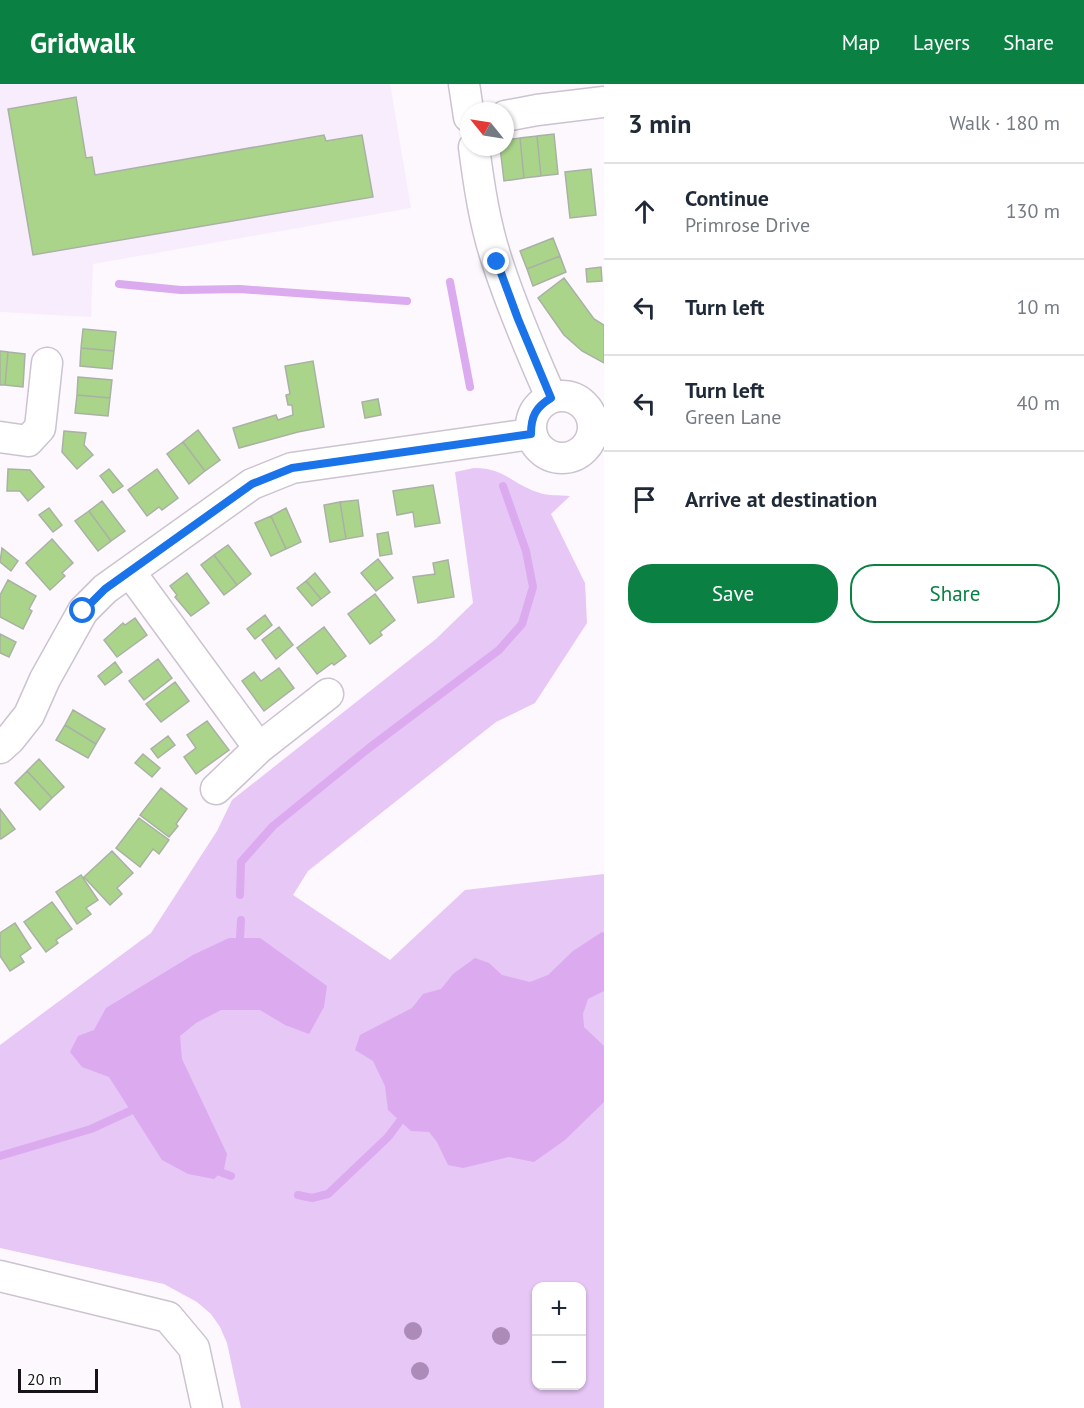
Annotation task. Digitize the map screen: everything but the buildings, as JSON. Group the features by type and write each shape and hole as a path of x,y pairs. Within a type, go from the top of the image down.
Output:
{"street":[{"path":"464,84 467,102"},
{"path":"514,115 604,102"},
{"path":"475,156 481,198 497,262 551,398"},
{"path":"0,437 28,441 40,428 47,363"},
{"path":"565,396 578,400 588,409 593,422 592,435 586,448 574,456 561,458 548,455 537,446 531,434 534,412 542,403 551,398 565,396"},
{"path":"0,748 29,715 45,680 83,611 105,589 252,484 292,468 531,434"},
{"path":"130,572 260,748"},
{"path":"216,789 260,748 328,694"},
{"path":"0,1276 168,1317 194,1348 207,1408"}],"shaded area":[{"path":"0,84 390,84 411,208 93,264 91,317 0,312"},
{"path":"474,468 493,470 541,493 570,496 551,514 585,583 587,623 535,703 496,722 308,871 293,895 390,960 465,890 604,874 604,1408 241,1408 227,1343 211,1314 197,1302 164,1284 0,1248 0,1045 151,933 217,831 232,800 436,639 473,603 455,472"},
{"path":"602,932 604,933 604,991 588,999 583,1014 584,1027 604,1046 604,1102 565,1140 534,1162 509,1157 463,1168 448,1165 437,1142 429,1132 411,1131 388,1110 385,1086 373,1061 355,1050 360,1035 412,1008 423,994 441,989 453,974 475,958 489,963 502,975 530,982 548,975 573,951"},
{"path":"229,938 260,938 327,986 324,1007 309,1034 285,1025 260,1010 221,1010 196,1023 180,1036 182,1059 227,1154 224,1169 214,1179 188,1174 162,1160 109,1077 82,1067 70,1052 78,1036 94,1030 106,1008 193,955"}],"waterway":[{"path":"450,282 470,387"},
{"path":"119,284 181,290 240,289 407,301"},
{"path":"240,895 241,862 273,826 369,748 499,650 522,624 533,587 526,551 503,486"},
{"path":"240,938 241,920"},
{"path":"0,1156 91,1129 130,1111"},
{"path":"298,1195 312,1198 328,1194 388,1137 400,1121"},
{"path":"220,1172 231,1176"}],"route":[{"path":"83,611 105,589 252,484 292,468 531,434 534,412 542,403 551,398 497,262"}]}
